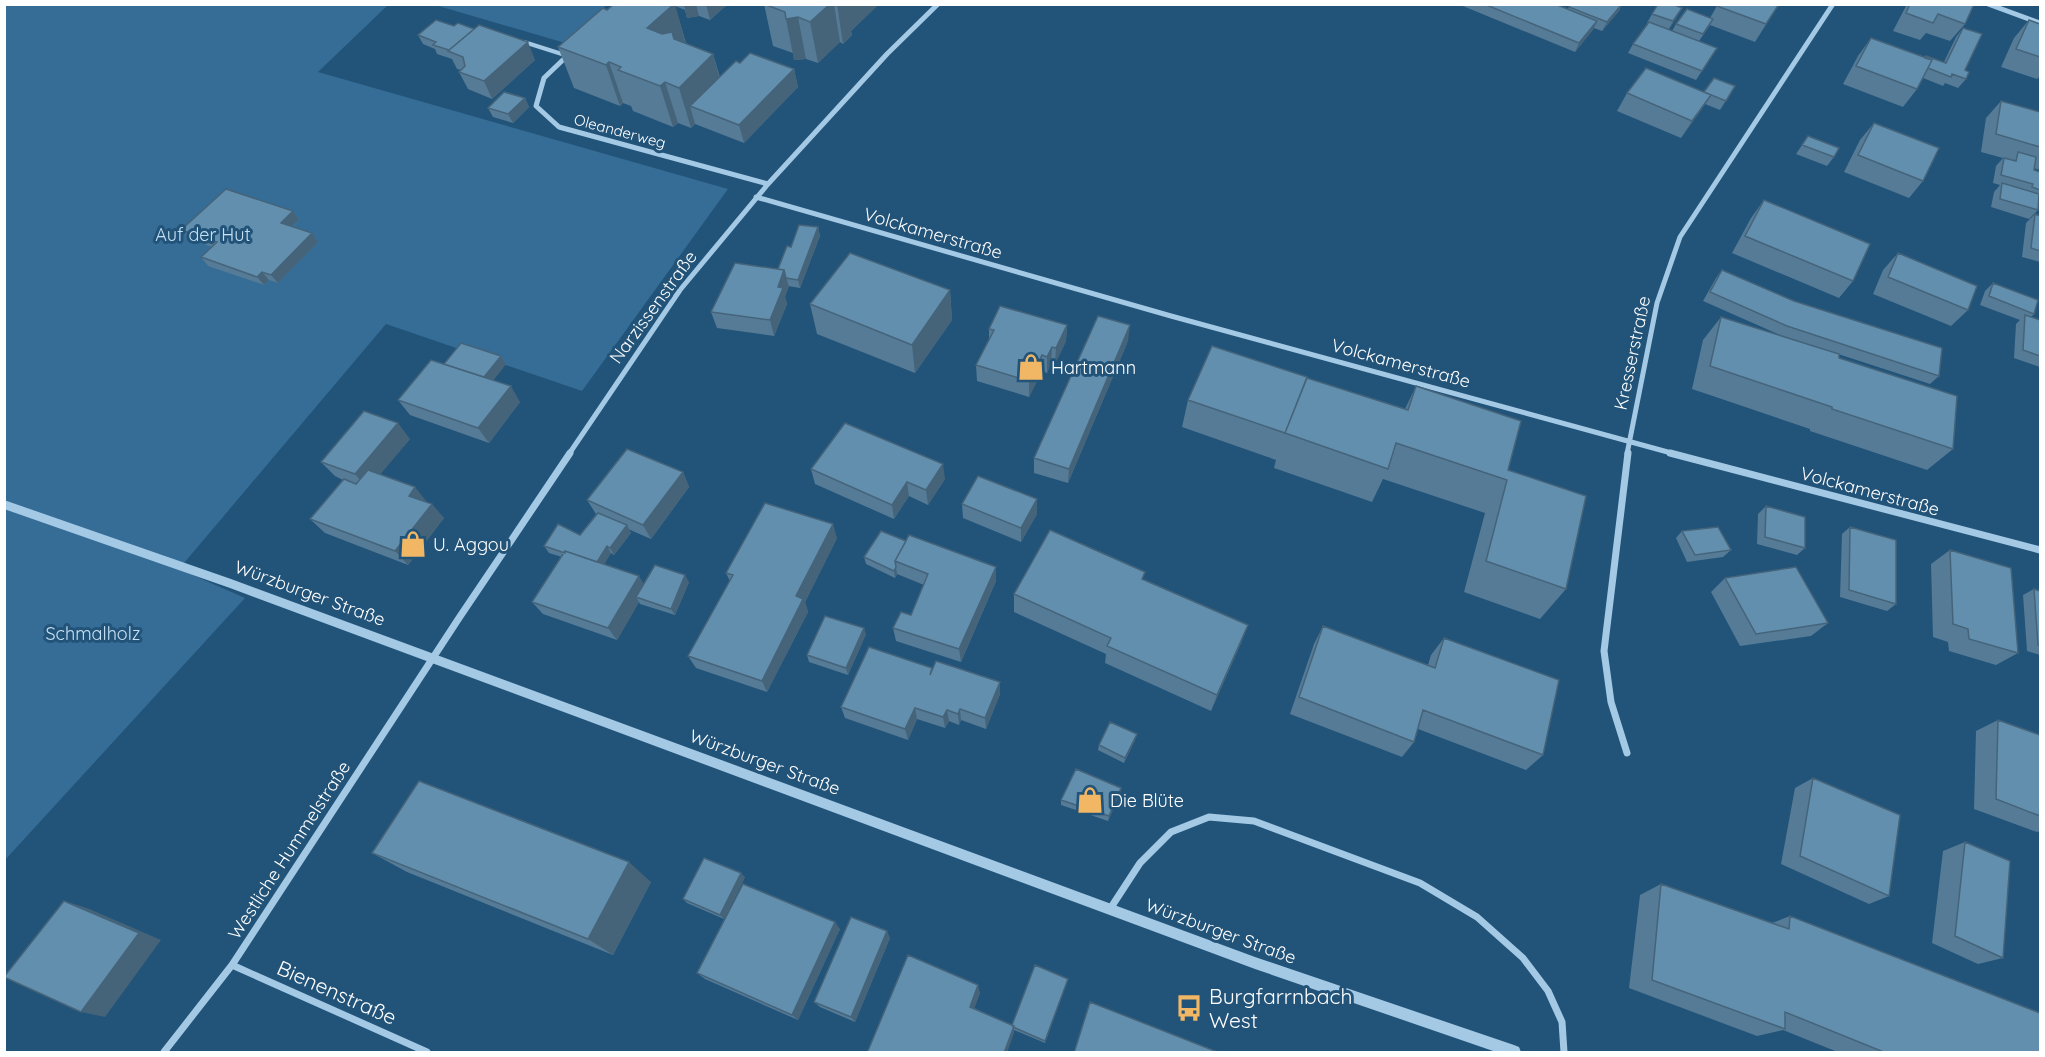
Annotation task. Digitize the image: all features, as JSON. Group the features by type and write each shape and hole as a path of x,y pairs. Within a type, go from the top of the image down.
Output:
{"street":[{"name":"Narzissenstraße","path":"432,658 680,290 756,197 887,54 938,4"},
{"name":"Kresserstraße","path":"1627,753 1611,702 1604,651 1629,441 1658,303 1680,237 1833,4"},
{"path":"1988,4 2040,23"},
{"name":"Oleanderweg","path":"576,48 544,78 536,106 559,127 768,184"},
{"name":"Volckamerstraße","path":"756,197 1171,316 1812,492 2040,550"},
{"name":"Würzburger Straße","path":"4,504 432,658 1109,909 1365,1002 1514,1053"},
{"name":"Westliche Hummelstraße","path":"164,1053 232,965 432,658"},
{"path":"1109,909 1140,863 1171,832 1209,817 1254,821 1419,883 1477,917 1523,958 1548,991 1562,1023 1564,1053"},
{"name":"Bienenstraße","path":"232,965 428,1053"}],"lane":[{"path":"522,42 567,56"}],"green space":[{"name":"Auf der Hut","path":"5,5 388,5 318,72 728,189 582,391 386,324 179,569 245,598 5,860"},
{"path":"435,5 607,5 565,43"}],"building":[{"path":"614,4 674,4 647,28 662,34 672,32 674,39 713,54 679,88 665,82 660,86 618,70 621,67 609,62 606,65 558,47 603,8 607,10"},
{"path":"764,4 830,4 810,22 798,17 786,19 785,12"},
{"path":"1484,4 1555,4 1597,21 1579,43"},
{"path":"1571,4 1622,4 1607,22 1569,7"},
{"path":"1658,4 1672,4 1682,8 1673,21 1652,14"},
{"path":"1718,4 1779,4 1766,24 1717,6"},
{"path":"1910,4 1974,4 1965,24 1938,14 1933,23 1906,13"},
{"path":"1687,9 1713,19 1703,34 1676,24"},
{"path":"436,20 454,26 458,23 474,29 449,50 433,45 436,42 418,35"},
{"path":"2029,20 2040,24 2040,57 2016,49"},
{"path":"1649,22 1717,48 1702,71 1633,44"},
{"path":"479,25 528,42 484,81 459,72 465,66 463,57 448,51"},
{"path":"1963,28 1982,34 1965,70 1969,72 1966,79 1952,74 1951,77 1928,68 1932,60 1925,58 1926,56 1946,63"},
{"path":"1871,38 1932,60 1917,89 1856,66"},
{"path":"750,53 794,69 739,125 690,106 736,61 740,63"},
{"path":"1646,68 1711,95 1692,121 1627,93"},
{"path":"1714,78 1735,86 1726,101 1704,92"},
{"path":"504,92 525,98 508,114 488,108"},
{"path":"2001,101 2040,112 2040,147 1996,134"},
{"path":"1874,123 1939,148 1923,181 1858,155"},
{"path":"1808,136 1839,148 1834,157 1802,145"},
{"path":"2018,152 2036,157 2034,170 2040,172 2040,190 2032,187 2033,184 2001,175 2004,158 2016,161"},
{"path":"2002,183 2039,194 2038,210 2000,199"},
{"path":"226,189 293,211 281,223 312,233 271,275 262,272 257,277 201,257 217,242 181,230"},
{"path":"1764,200 1870,244 1853,281 1745,236"},
{"path":"2035,214 2040,216 2040,251 2031,248"},
{"path":"799,225 818,227 798,280 786,278 784,270 778,269 787,246 791,247"},
{"path":"850,253 950,290 912,345 810,304"},
{"path":"1898,253 1977,286 1968,310 1888,277"},
{"path":"735,263 784,270 778,287 783,288 770,320 711,312"},
{"path":"1722,270 1794,301 1942,348 1939,376 1787,326 1710,292"},
{"path":"1993,283 2038,300 2034,314 1989,296"},
{"path":"1000,306 1067,325 1056,348 1052,347 1047,357 1042,355 1029,381 976,365 994,330 989,329"},
{"path":"2025,315 2040,320 2040,356 2023,350"},
{"path":"1098,316 1130,325 1069,469 1034,458"},
{"path":"1721,317 1839,354 1839,358 1957,396 1953,449 1710,366"},
{"path":"461,343 501,356 484,377 444,364"},
{"path":"1212,346 1307,377 1285,433 1188,400"},
{"path":"431,360 511,386 478,428 398,400"},
{"path":"1307,378 1408,410 1416,386 1521,421 1508,470 1586,496 1566,589 1486,561 1507,480 1396,443 1388,469 1285,433"},
{"path":"364,411 398,423 355,474 321,462"},
{"path":"845,423 943,464 926,490 907,482 892,505 811,469"},
{"path":"627,449 683,472 643,525 587,500"},
{"path":"368,470 415,487 409,496 432,504 395,551 310,519 344,479 356,484"},
{"path":"978,476 1037,499 1021,528 962,504"},
{"path":"765,503 833,524 796,596 803,599 762,681 688,656 733,575 726,573"},
{"path":"1766,506 1805,517 1805,548 1765,537"},
{"path":"598,513 627,525 610,548 607,546 597,562 544,546 558,524 580,535"},
{"path":"1718,527 1731,550 1695,555 1682,531"},
{"path":"1850,527 1896,540 1896,604 1849,590"},
{"path":"1050,530 1145,572 1142,579 1248,625 1217,695 1107,646 1111,638 1014,594"},
{"path":"881,531 906,541 895,561 894,571 864,557"},
{"path":"909,535 996,567 959,649 893,628 901,612 911,615 928,574 895,561"},
{"path":"1950,550 2011,568 2018,653 1969,639 1968,629 1953,624"},
{"path":"565,551 639,576 608,628 532,602"},
{"path":"655,565 685,575 671,609 636,597"},
{"path":"1796,567 1828,623 1756,634 1725,578"},
{"path":"2034,589 2040,591 2040,645 2038,645"},
{"path":"825,616 864,628 846,668 807,655"},
{"path":"1323,626 1435,668 1444,638 1559,680 1543,755 1423,710 1414,742 1299,697"},
{"path":"869,647 932,668 930,675 936,661 1000,682 985,718 960,709 958,714 947,710 943,717 915,708 905,729 841,707"},
{"path":"1998,720 2040,735 2040,816 1996,799"},
{"path":"1110,722 1137,734 1125,758 1099,745"},
{"path":"1076,769 1121,788 1109,816 1061,800"},
{"path":"1813,778 1900,815 1889,896 1800,856"},
{"path":"419,781 629,862 588,939 372,853"},
{"path":"1965,842 2010,861 2003,958 1955,936"},
{"path":"704,858 741,873 720,915 683,899"},
{"path":"743,884 835,922 792,1015 697,973"},
{"path":"1661,884 1789,929 1790,916 2040,1013 2040,1053 1886,1053 1785,1012 1785,1029 1652,980"},
{"path":"64,901 139,933 81,1012 4,977"},
{"path":"851,917 887,931 851,1017 814,1002"},
{"path":"908,955 978,985 970,1007 1014,1026 1004,1053 867,1053"},
{"path":"1035,965 1068,979 1045,1041 1012,1025"},
{"path":"1090,1002 1220,1053 1074,1053"}],"place":[{"name":"Hartmann","path":"1031,367"},
{"name":"U. Aggou","path":"413,544"},
{"name":"Die Blüte","path":"1090,800"},
{"name":"Burgfarrnbach West","path":"1189,1008"}],"park label":[{"name":"Schmalholz","path":"93,633"}]}
